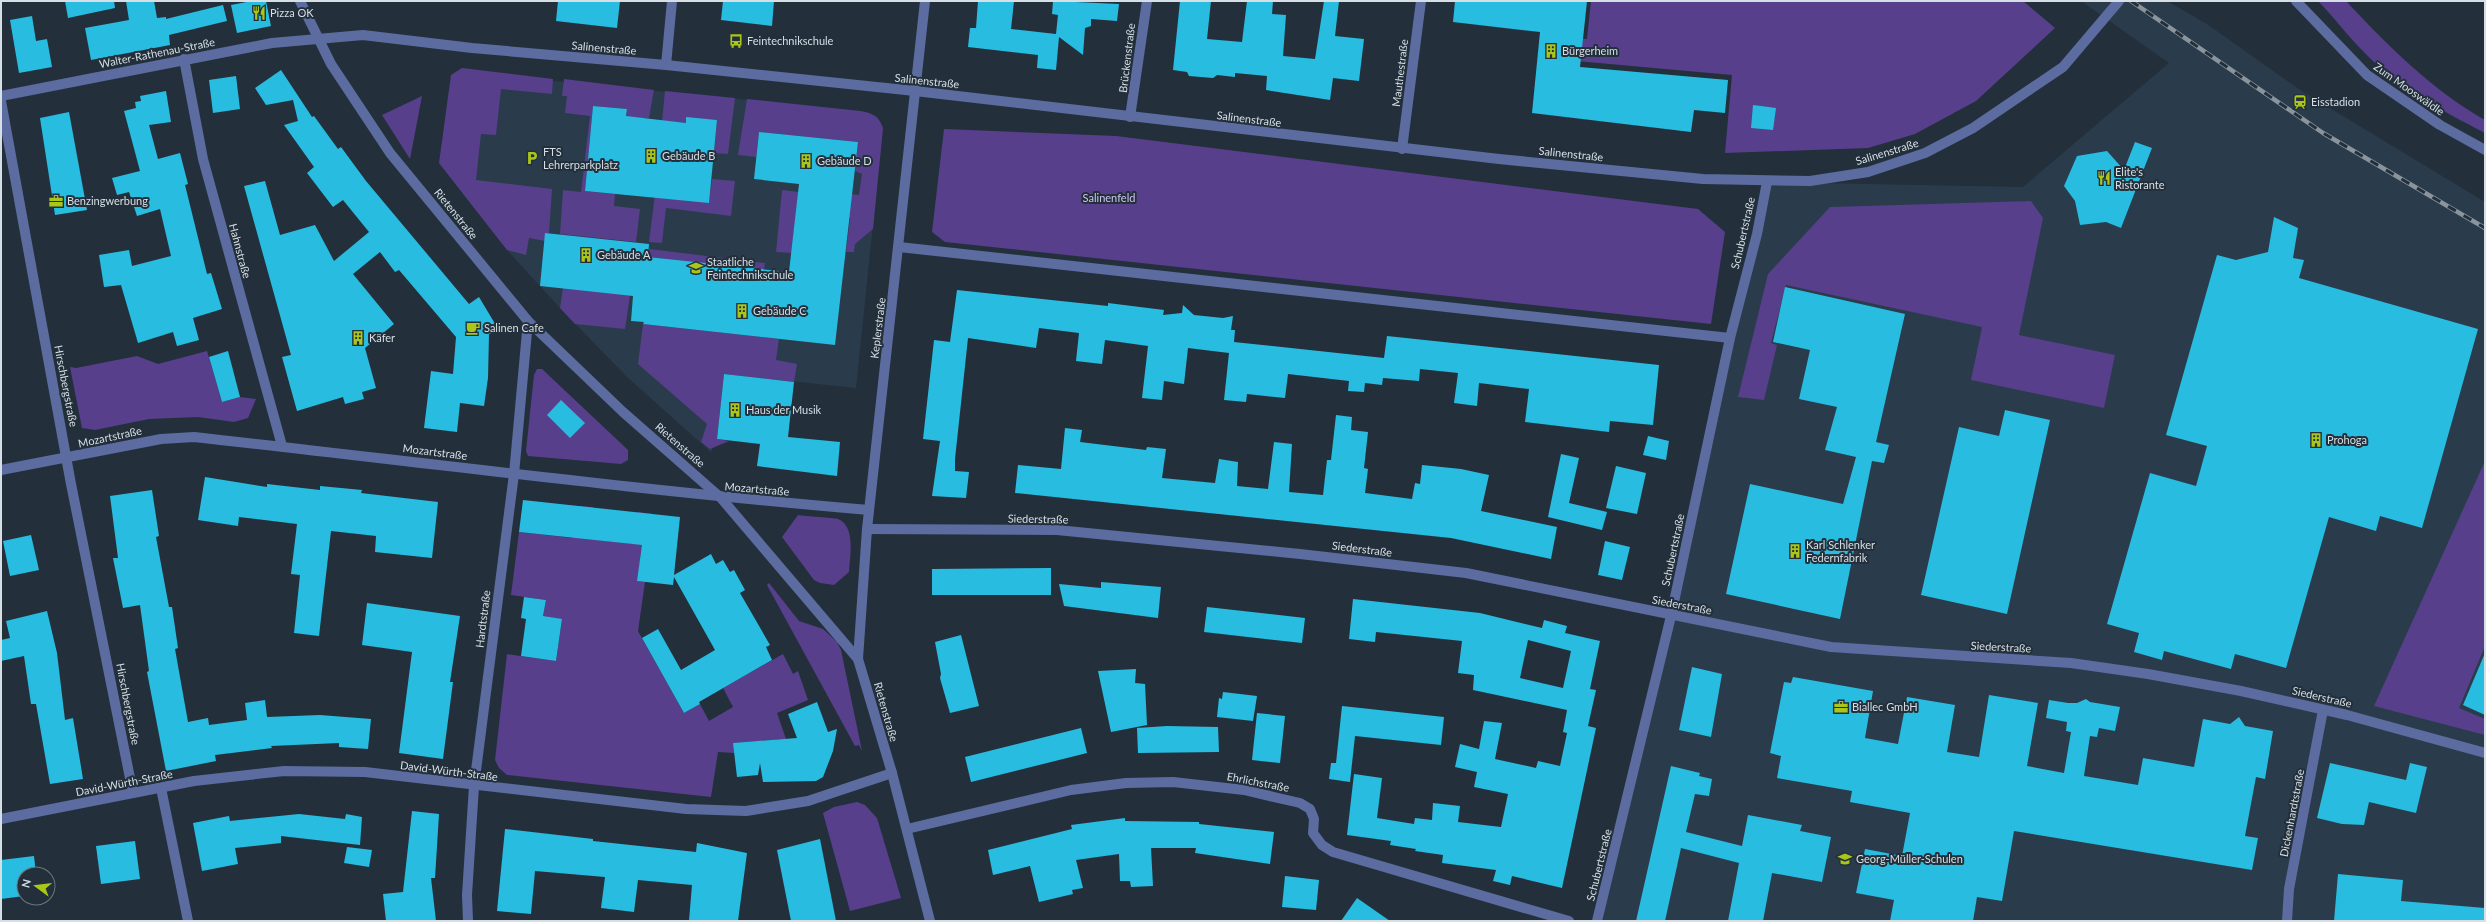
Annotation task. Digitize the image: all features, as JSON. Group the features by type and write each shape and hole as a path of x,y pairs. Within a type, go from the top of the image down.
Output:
{"street":[{"name":"Rietenstraße","path":"300,1 331,64 390,153 528,321 623,412 721,498 858,659 892,773 930,921"},
{"path":"666,65 672,1"},
{"name":"Keplerstraße","path":"858,659 867,529 925,1"},
{"name":"Brückenstraße","path":"1130,117 1147,1"},
{"name":"Mauthestraße","path":"1402,149 1421,1"},
{"name":"Salinenstraße","path":"319,38 363,35 472,48 666,65 915,91 1402,149 1703,179 1767,182 1810,181 1868,172 1925,152 1952,139 1973,128 2063,67 2119,1"},
{"name":"Zum Mooswäldle","path":"2296,1 2367,75 2440,125 2485,150"},
{"name":"Walter-Rathenau-Straße","path":"1,96 272,43 319,38"},
{"name":"Hahnstraße","path":"184,60 203,159 282,446"},
{"name":"Hirschbergstraße","path":"1,101 35,295 133,793"},
{"name":"Schubertstraße","path":"1597,921 1671,616 1730,338 1757,234 1767,182"},
{"path":"899,247 1730,338"},
{"name":"Hardtstraße","path":"468,921 467,895 474,786 514,474 528,321"},
{"name":"Mozartstraße","path":"1,470 161,439 194,437 514,474 683,491 721,498 869,510"},
{"name":"Siederstraße","path":"867,529 1057,530 1300,554 1466,573 1671,616 1831,647 2070,663 2148,674 2241,691 2323,710 2485,753"},
{"name":"Dickenhardtstraße","path":"2287,921 2289,889 2323,710"},
{"name":"David-Würth-Straße","path":"1,819 194,781 284,771 366,772 474,786 698,810 746,810 808,801 892,773"},
{"name":"Ehrlichstraße","path":"907,829 1071,790 1126,783 1173,782 1244,790 1300,803 1310,809 1314,819 1313,833 1322,845 1333,852 1569,921"},
{"path":"161,788 188,921"}],"shaded area":[{"path":"2081,1 2167,1 2207,24 2300,90 2485,202 2485,921 1597,921 1767,182 2023,187 2169,63"},
{"name":"Staatliche Feintechnikschule","path":"462,72 860,111 877,116 883,128 856,388 724,374 717,439 711,452 628,378 560,308 507,250 439,163"}],"green space":[{"path":"1591,1 2023,1 2055,28 1976,101 1915,134 1868,148 1725,153 1732,75 1565,60 1567,38 1587,39"},
{"path":"2318,1 2346,1 2411,66 2447,95 2485,120 2485,133 2435,106 2404,86 2374,62"},
{"path":"462,68 553,79 552,94 501,89 496,135 481,134 476,180 552,189 549,233 546,233 545,241 529,238 526,255 507,250 439,163 451,75"},
{"path":"564,79 654,90 649,118 626,118 627,109 593,106 585,191 615,194 614,206 640,209 636,242 560,234 563,190 581,192 590,116 565,113 567,96 562,96"},
{"path":"665,91 735,98 728,154 714,153 717,120 686,118 686,123 662,121"},
{"path":"422,96 410,159 382,115"},
{"path":"747,99 860,111 871,114 877,118 883,128 873,229 855,244 854,252 846,252 850,218 797,212 792,253 776,252 782,190 850,198 851,194 859,195 862,174 855,171 858,142 759,132 756,157 738,155"},
{"name":"Salinenfeld","path":"944,129 1116,136 1698,209 1725,232 1711,324 945,242 932,232"},
{"path":"712,179 735,181 731,216 666,208 662,243 649,242 655,194 709,202"},
{"path":"2031,201 2043,218 2019,335 2115,355 2104,408 1971,380 1982,327 1786,285 1771,343 1777,345 1764,400 1738,397 1768,274 1830,207"},
{"path":"649,249 765,263 764,270 648,257"},
{"path":"563,288 630,295 625,329 575,324 560,308"},
{"path":"643,324 779,339 776,360 797,364 794,382 724,374 717,439 729,441 710,449 701,442 707,424 638,364"},
{"path":"207,351 222,402 240,397 256,399 248,418 234,422 198,417 149,419 95,430 82,428 70,367 76,368 137,356 158,364"},
{"path":"537,369 542,369 628,450 628,460 621,464 528,456 526,451 534,375"},
{"path":"2485,461 2485,646 2459,708 2485,719 2485,735 2374,706"},
{"path":"577,506 593,507 590,539 634,544 638,512 653,514 648,553 641,552 638,581 645,582 638,631 684,713 700,704 709,721 733,707 723,688 783,654 793,674 798,671 808,700 777,713 786,739 734,743 735,753 718,752 711,797 507,775 499,768 495,760 507,654 556,661 562,620 543,616 546,600 511,595 519,532 573,538"},
{"path":"798,515 838,519 844,523 847,528 851,543 849,572 834,585 820,583 814,580 782,537"},
{"path":"769,583 799,621 823,629 837,642 841,650 862,751 859,745 855,746 767,585"},
{"path":"857,802 865,805 877,818 901,898 850,911 823,813 834,807"}],"building":[{"path":"65,1 114,1 115,8 68,18"},
{"path":"126,1 154,1 157,18 166,17 166,19 223,5 227,21 169,35 170,45 91,60 85,28 129,20"},
{"path":"252,1 266,1 271,26 237,33 231,5"},
{"path":"558,1 620,1 617,28 556,21"},
{"path":"723,1 774,1 772,26 721,20"},
{"path":"978,1 1014,1 1011,29 1056,34 1058,15 1052,14 1053,1 1119,4 1117,21 1091,19 1091,26 1085,28 1083,55 1059,37 1056,70 1037,68 1038,55 968,47 970,28 976,28"},
{"path":"1180,1 1211,1 1207,39 1242,42 1247,1 1273,1 1272,14 1286,15 1283,56 1315,59 1324,1 1339,1 1335,36 1364,39 1359,81 1333,78 1330,100 1266,90 1267,76 1235,73 1235,77 1217,75 1213,78 1189,76 1187,72 1173,70"},
{"name":"Bürgerheim","path":"1455,1 1587,1 1580,67 1728,80 1725,113 1694,110 1691,132 1532,113 1540,32 1453,22"},
{"path":"32,16 36,41 47,39 52,67 19,73 10,20"},
{"path":"281,70 312,117 314,116 338,149 341,147 366,181 469,304 479,297 500,332 489,334 488,378 484,406 460,403 457,432 424,428 431,371 453,374 456,337 399,270 395,272 380,252 353,274 394,324 365,348 376,388 362,392 364,399 345,404 343,397 297,411 282,357 291,355 244,186 265,181 280,235 315,225 334,261 369,232 343,200 333,207 307,173 314,167 284,125 298,121 293,100 266,105 255,88"},
{"path":"236,76 240,109 213,113 209,80"},
{"path":"166,91 171,122 149,125 158,159 180,153 188,184 185,185 207,274 211,273 222,309 193,318 199,340 177,346 173,332 138,343 121,285 104,287 99,255 129,250 132,266 171,256 160,209 137,216 129,192 117,195 112,178 140,171 124,111 136,108 135,102 141,101 140,96"},
{"path":"1753,105 1776,108 1773,130 1751,128"},
{"name":"Gebäude B","path":"593,106 627,109 626,116 686,123 686,117 717,120 709,203 585,191"},
{"path":"69,112 87,210 55,215 40,118"},
{"path":"759,132 858,142 835,345 643,324 644,322 631,321 633,296 540,286 545,233 649,244 648,257 789,272 799,184 754,179"},
{"name":"Elite's Ristorante","path":"2135,142 2152,148 2121,228 2106,222 2080,225 2075,201 2064,186 2077,156 2107,151 2124,170"},
{"name":"Prohoga","path":"2274,217 2298,228 2293,258 2304,260 2299,278 2478,329 2422,528 2380,516 2376,531 2329,517 2286,668 2235,654 2231,669 2164,651 2162,660 2134,652 2139,633 2107,624 2150,473 2196,486 2207,446 2166,435 2217,255 2236,260 2268,252"},
{"path":"1785,287 1905,314 1876,442 1889,445 1884,463 1872,461 1840,619 1726,594 1750,484 1843,504 1856,457 1825,450 1837,407 1799,399 1810,350 1773,342"},
{"path":"957,290 1108,306 1108,303 1164,310 1163,315 1182,313 1183,305 1194,315 1223,318 1233,316 1231,330 1235,330 1234,342 1384,358 1387,336 1659,365 1653,425 1610,421 1609,432 1525,422 1529,389 1479,383 1477,406 1454,403 1458,373 1420,369 1419,381 1383,378 1382,385 1365,383 1364,392 1348,391 1349,381 1288,374 1285,398 1247,394 1246,402 1224,400 1229,353 1188,348 1184,384 1164,381 1162,400 1142,398 1148,346 1105,340 1102,364 1076,361 1079,333 1039,328 1036,348 968,338 955,459 955,471 969,472 966,498 932,496 940,441 923,439 934,340 950,342"},
{"path":"228,351 240,397 222,402 209,357"},
{"path":"724,374 794,382 788,437 840,442 837,476 757,466 760,444 717,439"},
{"path":"561,400 585,423 570,438 547,415"},
{"path":"2005,410 2050,420 2007,614 1921,595 1959,427 1999,436"},
{"path":"1336,415 1352,417 1351,430 1368,432 1364,468 1368,469 1365,493 1412,499 1415,483 1420,484 1422,465 1461,469 1489,475 1481,511 1557,527 1551,559 1451,538 1015,493 1018,465 1061,469 1065,428 1082,430 1080,442 1146,450 1147,447 1166,449 1162,478 1215,483 1219,459 1238,462 1237,486 1268,489 1274,442 1292,444 1289,492 1323,495 1327,460 1331,460"},
{"path":"1648,436 1669,441 1666,460 1643,455"},
{"path":"1561,454 1579,458 1569,503 1607,512 1602,530 1548,517"},
{"path":"1616,466 1646,473 1637,514 1606,508"},
{"path":"205,477 267,487 267,484 320,490 320,486 362,490 361,493 438,502 432,558 375,552 376,536 331,531 319,636 294,633 300,575 291,574 297,524 239,517 238,526 198,520"},
{"path":"152,490 159,536 156,537 169,607 172,607 178,648 175,649 188,722 208,718 209,725 247,720 245,703 265,700 267,717 320,715 371,719 368,749 339,747 339,743 271,746 272,748 215,755 216,761 166,771 147,672 149,671 140,605 123,608 113,558 118,558 110,496"},
{"path":"523,500 680,517 674,575 711,554 716,564 723,560 730,572 734,570 745,590 740,593 770,645 766,647 772,660 699,702 700,704 684,713 642,638 658,629 681,670 715,650 674,577 673,585 637,581 642,545 519,532"},
{"path":"31,535 39,570 10,576 3,541"},
{"path":"1605,541 1630,547 1622,580 1598,575"},
{"path":"1051,568 1051,595 932,595 932,569"},
{"path":"1101,582 1161,587 1158,618 1064,606 1059,584 1101,588"},
{"path":"524,597 546,600 543,616 562,619 556,661 521,656 526,619 521,618"},
{"path":"1353,599 1480,613 1542,628 1544,620 1567,626 1565,633 1600,641 1590,689 1596,690 1588,726 1596,728 1562,888 1512,876 1510,885 1493,881 1496,870 1442,863 1443,855 1415,851 1416,849 1390,845 1391,841 1347,835 1354,774 1382,778 1377,818 1414,824 1415,818 1432,820 1433,803 1460,806 1458,822 1501,827 1508,794 1474,787 1477,772 1455,767 1460,744 1479,749 1484,721 1502,723 1495,759 1536,768 1538,761 1560,766 1567,733 1563,732 1567,710 1473,690 1474,675 1458,673 1462,641 1376,632 1375,642 1349,639","holes":["1528,640 1571,651 1563,688 1520,678"]},
{"path":"367,603 460,616 450,682 453,682 443,759 399,753 412,652 362,645"},
{"path":"1207,607 1305,618 1302,643 1204,632"},
{"path":"47,611 57,653 65,720 73,718 83,779 50,784 36,704 31,704 24,656 1,661 1,640 10,638 6,621"},
{"path":"961,635 979,706 950,713 940,678 941,674 935,642"},
{"path":"2485,653 2485,715 2463,705"},
{"path":"1692,667 1722,674 1711,737 1679,730"},
{"path":"1136,669 1135,683 1145,684 1147,725 1111,732 1098,671"},
{"path":"1793,677 1873,691 1865,738 1898,744 1907,697 1955,705 1947,752 1979,757 1989,695 2038,703 2027,766 2064,773 2071,732 2066,731 2067,722 2046,718 2049,700 2077,703 2086,699 2090,702 2120,707 2115,731 2099,728 2097,737 2090,736 2084,776 2138,785 2143,758 2194,767 2203,719 2230,724 2239,717 2245,726 2273,731 2265,779 2256,777 2245,836 2258,838 2252,870 2014,831 2002,901 1977,897 1973,921 1890,921 1894,900 1856,893 1865,849 1902,856 1910,813 1850,802 1852,791 1777,778 1781,756 1770,753 1784,682 1791,683"},
{"path":"1223,692 1257,696 1253,721 1217,717 1219,698 1222,699"},
{"path":"817,702 828,732 837,729 833,751 823,777 816,781 763,782 760,763 758,775 737,777 733,743 797,738 788,714"},
{"path":"1342,706 1444,717 1441,745 1355,736 1350,782 1329,779 1331,763 1336,763"},
{"path":"1257,713 1285,716 1280,763 1252,760"},
{"path":"1167,726 1218,727 1219,752 1138,753 1137,728"},
{"path":"1081,728 1087,753 971,782 965,757"},
{"path":"2330,763 2406,780 2410,763 2427,767 2416,813 2369,802 2364,825 2342,824 2317,818"},
{"path":"1671,766 1700,773 1699,776 1712,779 1709,796 1695,794 1686,832 1742,846 1748,815 1802,825 1800,831 1831,837 1822,882 1772,873 1763,921 1728,921 1739,863 1681,848 1665,921 1636,921"},
{"path":"412,811 439,814 435,878 431,878 436,921 386,921 383,894 403,892"},
{"path":"299,814 345,819 346,814 362,817 360,845 281,836 281,843 235,848 238,864 202,871 193,823 229,816 230,821"},
{"path":"1125,818 1125,821 1199,822 1199,824 1274,832 1270,864 1195,853 1196,848 1151,848 1153,886 1131,887 1130,881 1120,881 1119,854 1076,860 1083,888 1072,890 1073,894 1039,902 1030,866 993,875 988,850 1072,829 1071,825"},
{"path":"505,829 593,839 593,841 696,852 697,843 747,853 738,921 689,921 692,885 638,880 634,912 601,908 605,877 535,871 531,914 497,911"},
{"path":"820,839 836,921 791,921 777,850"},
{"path":"135,841 140,879 101,884 96,846"},
{"path":"347,847 372,850 369,867 344,863"},
{"path":"34,856 35,866 16,866 16,897 1,899 1,860"},
{"path":"2338,874 2403,880 2401,901 2485,908 2485,921 2334,921"},
{"path":"1285,876 1319,880 1316,910 1282,907"},
{"path":"1357,898 1390,921 1341,921"}],"railway":[{"path":"2131,1 2323,133 2485,228"}],"place":[{"name":"Pizza OK","path":"259,13"},
{"name":"Feintechnikschule","path":"736,41"},
{"name":"Bürgerheim","path":"1551,51"},
{"name":"Eisstadion","path":"2300,102"},
{"name":"Gebäude B","path":"651,156"},
{"name":"FTS Lehrerparkplatz","path":"532,158"},
{"name":"Gebäude D","path":"806,161"},
{"name":"Elite's Ristorante","path":"2104,178"},
{"name":"Benzingwerbung","path":"56,201"},
{"name":"Gebäude A","path":"586,255"},
{"name":"Staatliche Feintechnikschule","path":"696,268"},
{"name":"Gebäude C","path":"742,311"},
{"name":"Salinen Cafe","path":"473,328"},
{"name":"Käfer","path":"358,338"},
{"name":"Haus der Musik","path":"735,410"},
{"name":"Prohoga","path":"2316,440"},
{"name":"Karl Schlenker Federnfabrik","path":"1795,551"},
{"name":"Biallec GmbH","path":"1841,707"},
{"name":"Georg-Müller-Schulen","path":"1845,859"}]}
